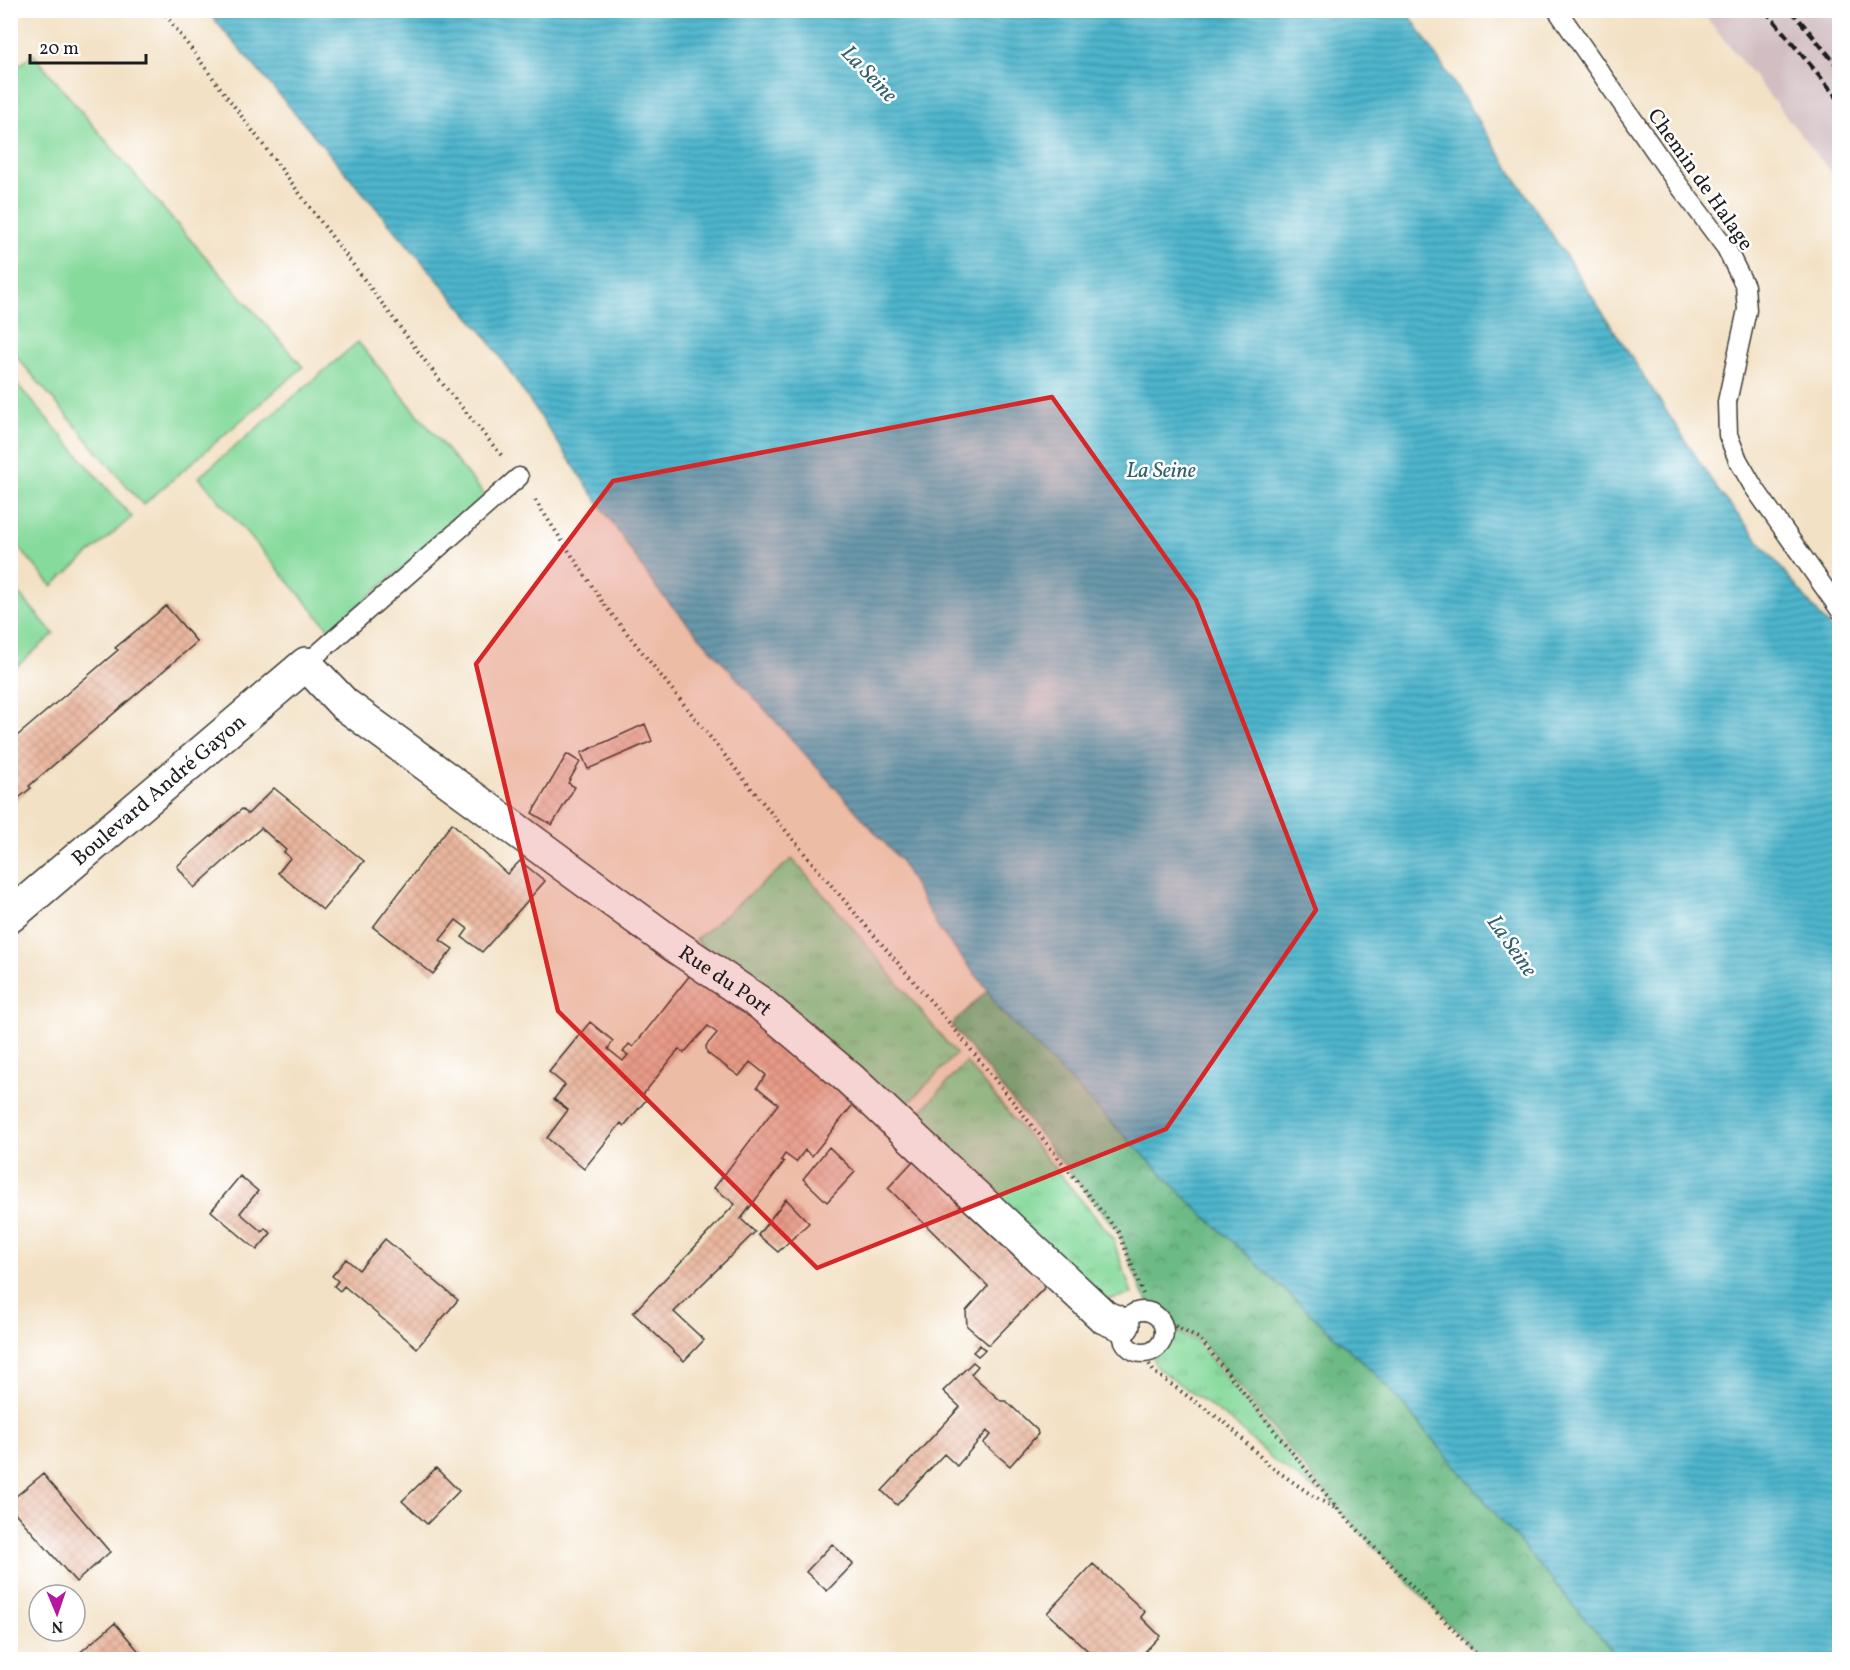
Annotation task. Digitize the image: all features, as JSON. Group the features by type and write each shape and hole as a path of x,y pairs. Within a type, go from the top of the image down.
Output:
{"street":[{"name":"Boulevard André Gayon","path":"10,916 306,664"},
{"name":"Rue du Port","path":"306,664 344,705 671,943 760,1003 858,1087 1104,1317 1123,1325"}],"lane":[{"name":"Chemin de Halage","path":"1557,10 1675,180 1726,248 1745,286 1747,310 1727,402 1728,435 1752,486 1839,610"},
{"path":"306,664 519,477"},
{"path":"1143,1311 1154,1313 1158,1317 1164,1332 1162,1343 1154,1351 1143,1354 1132,1351 1124,1343 1121,1333 1123,1325 1132,1314 1143,1311"}],"path":[{"path":"162,10 441,382 519,477 606,607 759,798 951,1025 1119,1233 1143,1295 1158,1317 1200,1340 1338,1509 1482,1659"},
{"path":"1143,1354 1154,1372 1228,1425 1270,1466 1313,1496 1338,1509"}],"highlighted area":[{"path":"1052,397 1196,600 1316,910 1166,1129 817,1268 558,1011 476,664 613,481"}],"shaded area":[{"path":"1701,11 1839,11 1839,182"}],"green space":[{"path":"33,54 166,212 303,367 143,505 11,350 11,73"},
{"path":"358,342 486,497 330,630 199,477"},
{"path":"10,376 132,517 52,586 11,538"},
{"path":"10,583 54,634 11,671 10,671"},
{"path":"792,859 846,920 956,1054 902,1110 695,940"},
{"path":"988,990 998,1008 1191,1203 1383,1381 1619,1659 1482,1659 1338,1509 1200,1340 1161,1321 1143,1295 1119,1233 951,1025"},
{"path":"966,1062 1112,1237 1132,1294 1102,1301 914,1119"},
{"path":"1169,1328 1197,1342 1321,1494 1277,1463 1232,1422 1156,1367 1152,1357 1164,1345"}],"water":[{"name":"La Seine","path":"207,11 1407,11 1717,489 1839,639 1839,1659 1619,1659 1383,1381 1191,1203 998,1008 988,990 938,928 900,860 657,589 485,335"}],"building":[{"path":"166,606 197,642 29,786 31,788 10,805 10,742 118,650 115,648"},
{"path":"645,724 652,741 588,769 581,753"},
{"path":"567,754 580,762 568,783 575,787 552,825 532,813"},
{"path":"274,788 364,861 323,910 278,873 290,858 284,852 286,850 261,828 194,888 177,866 242,809 248,814"},
{"path":"452,823 507,874 520,861 545,881 482,952 462,937 468,929 456,920 440,940 453,949 433,974 373,927"},
{"path":"694,970 855,1102 812,1156 805,1150 796,1162 785,1154 781,1160 784,1162 741,1219 755,1232 674,1312 704,1340 684,1361 633,1313 735,1204 714,1188 778,1104 757,1087 766,1075 750,1062 739,1076 707,1053 706,1046 717,1033 708,1026 684,1053 679,1049 642,1096 646,1100 624,1126 621,1123 584,1169 547,1138 568,1110 554,1099 565,1085 549,1072 590,1022 613,1041 608,1049 623,1061 628,1055 623,1052 629,1044 633,1047"},
{"path":"829,1147 855,1172 827,1202 803,1179"},
{"path":"915,1159 1047,1285 989,1345 967,1326 966,1311 988,1286 888,1188"},
{"path":"240,1176 258,1191 240,1213 262,1232 265,1228 271,1233 257,1250 211,1211"},
{"path":"786,1199 809,1223 778,1252 758,1235"},
{"path":"385,1239 458,1300 417,1348 344,1286 340,1291 334,1286 338,1281 332,1276 346,1259 359,1270"},
{"path":"980,1345 985,1350 978,1356 973,1352"},
{"path":"973,1362 978,1366 971,1374 1001,1401 1006,1401 1037,1430 1038,1434 1010,1466 983,1443 991,1435 987,1431 957,1466 944,1454 897,1505 882,1491 960,1407 943,1391"},
{"path":"436,1468 459,1491 427,1524 402,1501"},
{"path":"43,1474 110,1552 76,1582 10,1507 10,1501"},
{"path":"832,1544 853,1564 827,1591 806,1572"},
{"path":"1093,1564 1145,1612 1141,1617 1160,1636 1137,1660 1108,1660 1104,1656 1098,1660 1047,1613"},
{"path":"115,1623 146,1660 71,1660"}],"railway":[{"path":"1765,10 1840,101"},
{"path":"1791,10 1840,69"}]}
